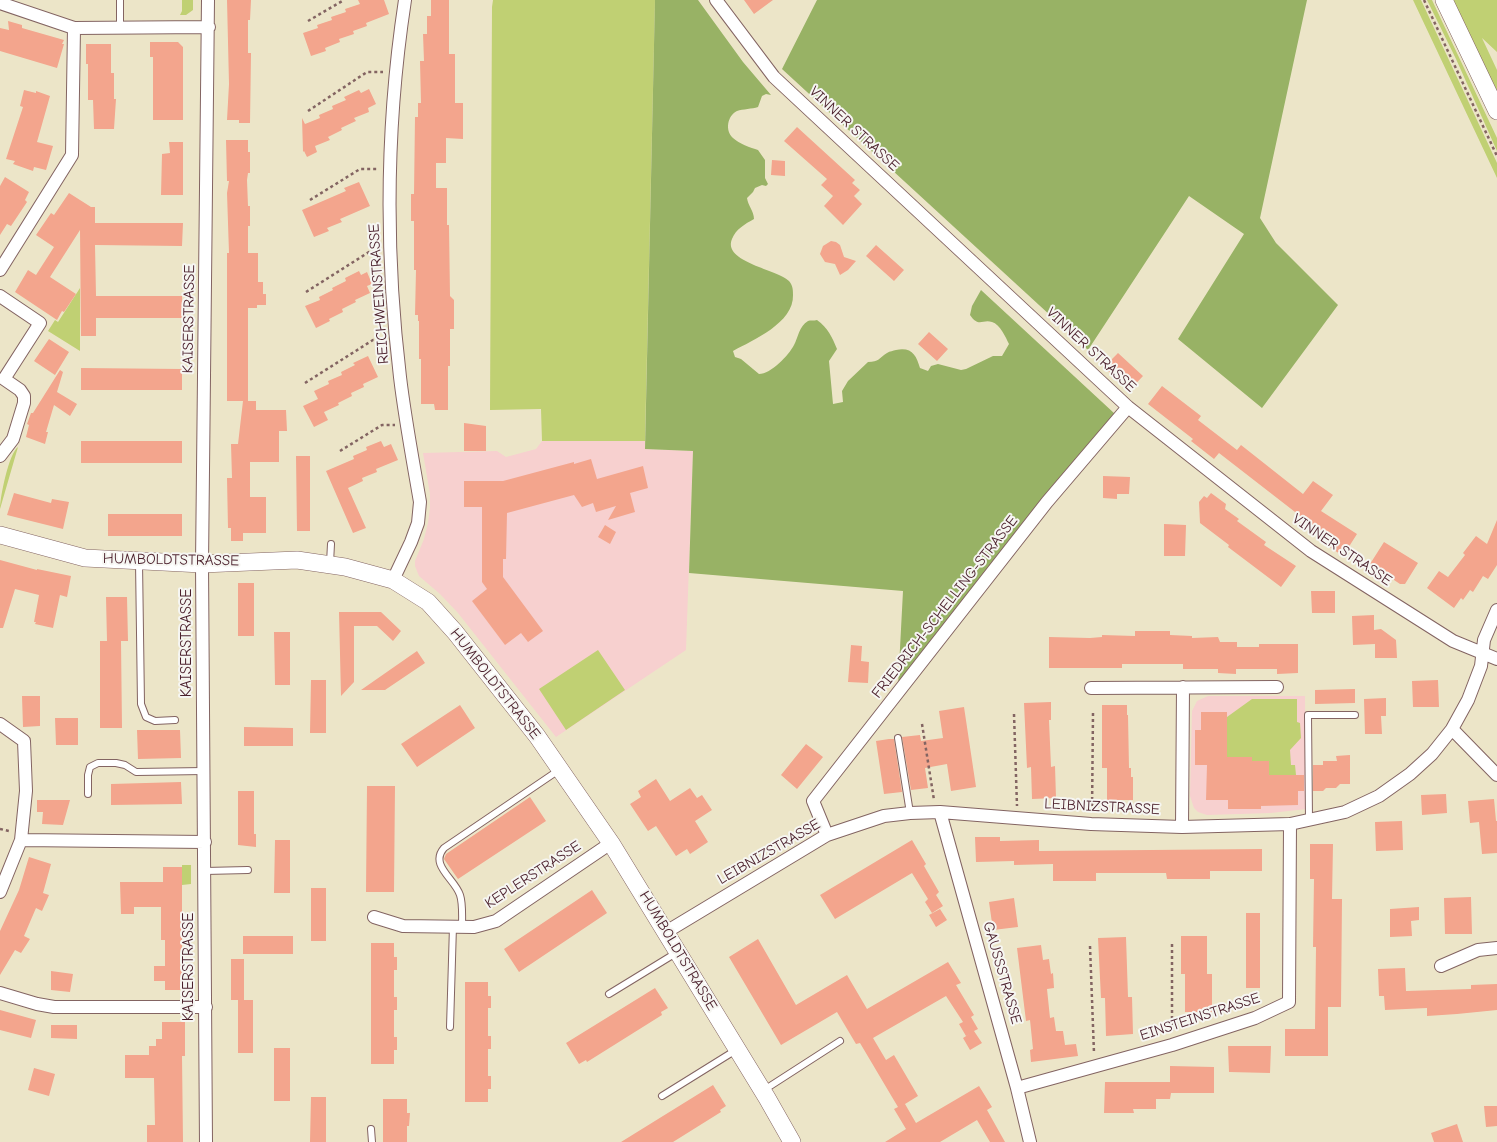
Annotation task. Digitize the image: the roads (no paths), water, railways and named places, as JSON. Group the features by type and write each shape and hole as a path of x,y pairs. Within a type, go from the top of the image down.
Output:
{"street":[{"name":"KAISERSTRASSE","path":"206,1142 202,564 208,0"},
{"name":"REICHWEINSTRASSE","path":"393,580 411,542 418,523 420,502 400,377 390,251 392,125 396,72 405,0"},
{"name":"VINNER STRASSE","path":"716,0 774,78 1128,407 1311,551 1453,641 1497,658"},
{"path":"1444,0 1497,111"},
{"path":"0,3 74,28 208,27"},
{"path":"0,270 72,155 74,28"},
{"path":"0,296 40,323 4,378 20,390 24,396 24,403 13,439 0,456"},
{"name":"FRIEDRICH-SCHELLING-STRASSE","path":"826,835 813,801 1047,502 1128,407"},
{"name":"HUMBOLDTSTRASSE","path":"0,535 85,558 202,564 297,560 345,567 393,580 428,602 446,622 537,736 611,843 763,1091 792,1142"},
{"name":"LEIBNIZSTRASSE","path":"666,932 826,835 884,816 938,812 1091,824 1182,827 1290,824 1345,812 1379,796 1410,774 1432,754 1452,729 1468,700 1481,666 1484,640 1497,610"},
{"path":"1182,827 1183,687"},
{"path":"1091,688 1277,687"},
{"path":"0,724 24,741 26,791 21,840 0,892"},
{"path":"1452,729 1497,775"},
{"name":"GAUSSSTRASSE","path":"938,812 1017,1088 1030,1142"},
{"name":"EINSTEINSTRASSE","path":"1017,1088 1094,1068 1255,1018 1289,1002 1290,824"},
{"path":"21,840 205,842"},
{"name":"KEPLERSTRASSE","path":"374,918 402,926 474,927 496,921 611,843"},
{"path":"1441,966 1478,950 1497,948"},
{"path":"0,993 37,1004 54,1007 206,1007"}],"lane":[{"path":"120,0 120,28"},
{"path":"330,565 331,544"},
{"path":"139,561 141,704 146,716 155,721 174,720"},
{"path":"1309,819 1308,715 1355,715"},
{"path":"898,738 910,813"},
{"path":"88,794 88,775 90,767 98,763 125,764 136,772 204,771"},
{"path":"450,1027 460,894 440,864 438,857 440,852 560,769"},
{"path":"205,871 248,870"},
{"path":"609,994 678,952"},
{"path":"763,1091 840,1041"},
{"path":"662,1096 737,1049"},
{"path":"371,1129 372,1142"}]}
